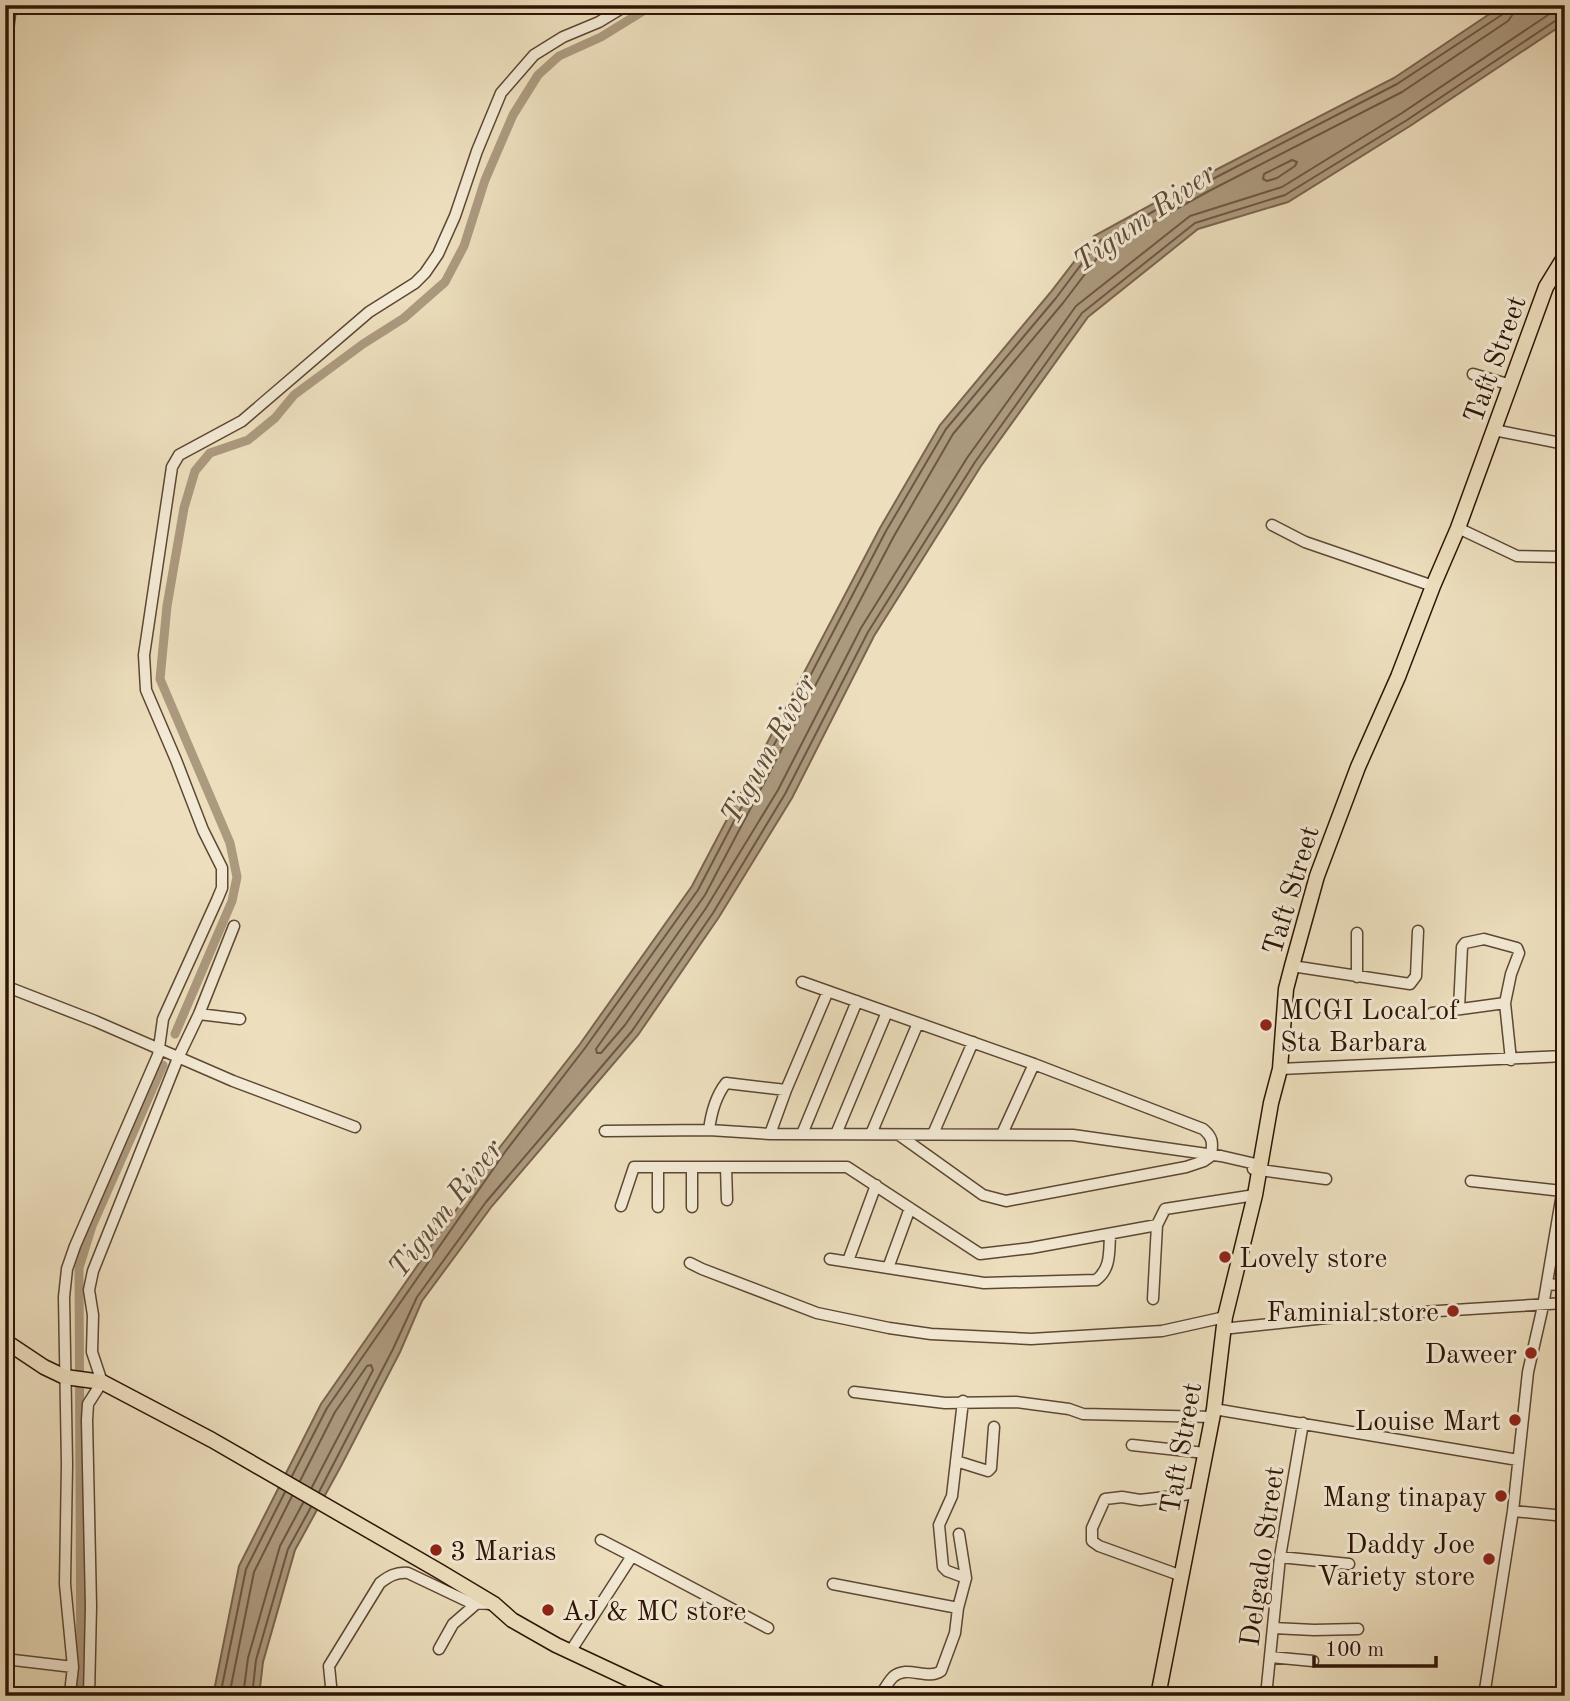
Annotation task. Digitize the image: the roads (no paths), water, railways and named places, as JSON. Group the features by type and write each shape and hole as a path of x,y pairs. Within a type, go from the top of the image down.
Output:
{"main road":[{"name":"Taft Street","path":"1158,1696 1199,1493 1213,1413 1224,1323 1255,1195 1271,1102 1280,1069 1286,989 1317,876 1358,767 1398,677 1458,528 1546,287 1565,256"},
{"path":"5,1341 44,1367 67,1378 99,1381 279,1477 494,1604 512,1620 570,1652 665,1696"}],"street":[{"path":"5,56 11,5"},
{"path":"69,1695 73,1667 65,1584 67,1378 64,1297 67,1269 158,1055 163,1019 217,900 223,879 222,868 198,818 146,690 144,654 172,467 179,455 242,421 369,312 415,284 433,263 455,216 477,151 501,93 534,55 563,37 599,22 627,5"},
{"path":"1473,374 1511,386"},
{"path":"1494,430 1565,444"},
{"path":"1272,526 1305,542 1433,586"},
{"path":"1458,528 1517,556 1565,557"},
{"path":"89,1696 91,1606 87,1420 88,1404 99,1381 92,1352 93,1315 89,1290 93,1271 234,926"},
{"path":"1292,966 1410,984 1414,981 1418,931"},
{"path":"1357,933 1357,977"},
{"path":"1459,1008 1462,947 1471,940 1484,939 1517,948 1519,953 1505,1003 1511,1060"},
{"path":"802,982 1034,1064 1203,1129 1210,1135 1213,1143 1211,1156 1204,1161 1006,1201 983,1195 898,1135"},
{"path":"5,986 95,1020 158,1050 355,1127"},
{"path":"770,1134 828,991"},
{"path":"802,1134 857,1001"},
{"path":"1432,1013 1505,1003"},
{"path":"836,1134 887,1012"},
{"path":"199,1013 240,1019"},
{"path":"871,1134 918,1023"},
{"path":"933,1134 973,1042"},
{"path":"1280,1069 1565,1056"},
{"path":"1002,1134 1034,1064"},
{"path":"709,1130 712,1112 726,1083 786,1090"},
{"path":"605,1131 1073,1135 1211,1156 1226,1164 1326,1179"},
{"path":"1164,1148 1165,1171"},
{"path":"621,1206 634,1167 847,1167 980,1254 1031,1248 1157,1225"},
{"path":"658,1167 658,1208"},
{"path":"692,1167 692,1207"},
{"path":"726,1167 727,1200"},
{"path":"1484,1696 1513,1511 1528,1373 1565,1177"},
{"path":"1471,1181 1562,1191"},
{"path":"848,1261 876,1185"},
{"path":"1153,1299 1157,1225 1165,1209 1255,1195"},
{"path":"888,1268 911,1208"},
{"path":"830,1259 984,1283 1096,1280 1108,1264 1110,1235"},
{"path":"690,1263 817,1313 931,1335 1031,1339 1162,1331 1224,1323 1565,1303"},
{"path":"1546,1284 1565,1284"},
{"path":"854,1392 945,1404 963,1401 1016,1402 1069,1409 1083,1414 1213,1413 1303,1423 1518,1460"},
{"path":"963,1401 952,1496 941,1517 940,1537 943,1567 966,1577"},
{"name":"Delgado Street","path":"1266,1696 1280,1558 1303,1423"},
{"path":"956,1461 988,1471 991,1468 994,1427"},
{"path":"1132,1445 1205,1453"},
{"path":"1182,1576 1099,1546 1092,1541 1092,1528 1105,1499 1111,1497 1140,1500 1199,1493"},
{"path":"1513,1511 1565,1516"},
{"path":"880,1696 896,1674 904,1672 933,1675 941,1671 956,1633 958,1608 966,1577 959,1534"},
{"path":"601,1540 768,1628"},
{"path":"570,1652 632,1556"},
{"path":"1280,1558 1349,1564"},
{"path":"332,1696 328,1666 380,1583 389,1576 398,1572 408,1573 477,1604 494,1604"},
{"path":"833,1584 958,1608"},
{"path":"439,1649 453,1624 477,1604"},
{"path":"1273,1628 1359,1629"},
{"path":"1270,1657 1313,1661"},
{"path":"5,1659 73,1667"}],"water":[{"name":"Tigum River","path":"1503,5 1565,5 1565,23 1410,126 1288,202 1198,229 1088,317 981,466 874,636 792,798 719,917 638,1035 492,1206 422,1301 400,1352 295,1550 263,1662 259,1696 213,1696 239,1566 321,1404 500,1147 580,1044 692,886 880,528 940,425 1094,236 1394,78"}],"waterway":[{"path":"175,1034 232,901 237,877 230,843 160,679 167,606 184,508 195,471 210,453 248,440 275,418 294,395 363,344 404,318 445,282 464,246 485,180 513,115 538,75 559,56 601,37 653,5"},
{"path":"81,1696 79,1268 92,1226 163,1065"}],"place":[{"name":"MCGI Local of Sta Barbara","path":"1266,1025"},
{"name":"Lovely store","path":"1225,1257"},
{"name":"Faminial store","path":"1453,1311"},
{"name":"Daweer","path":"1531,1353"},
{"name":"Louise Mart","path":"1515,1420"},
{"name":"Mang tinapay","path":"1501,1496"},
{"name":"3 Marias","path":"436,1550"},
{"name":"Daddy Joe Variety store","path":"1489,1559"},
{"name":"AJ & MC store","path":"548,1610"}]}
